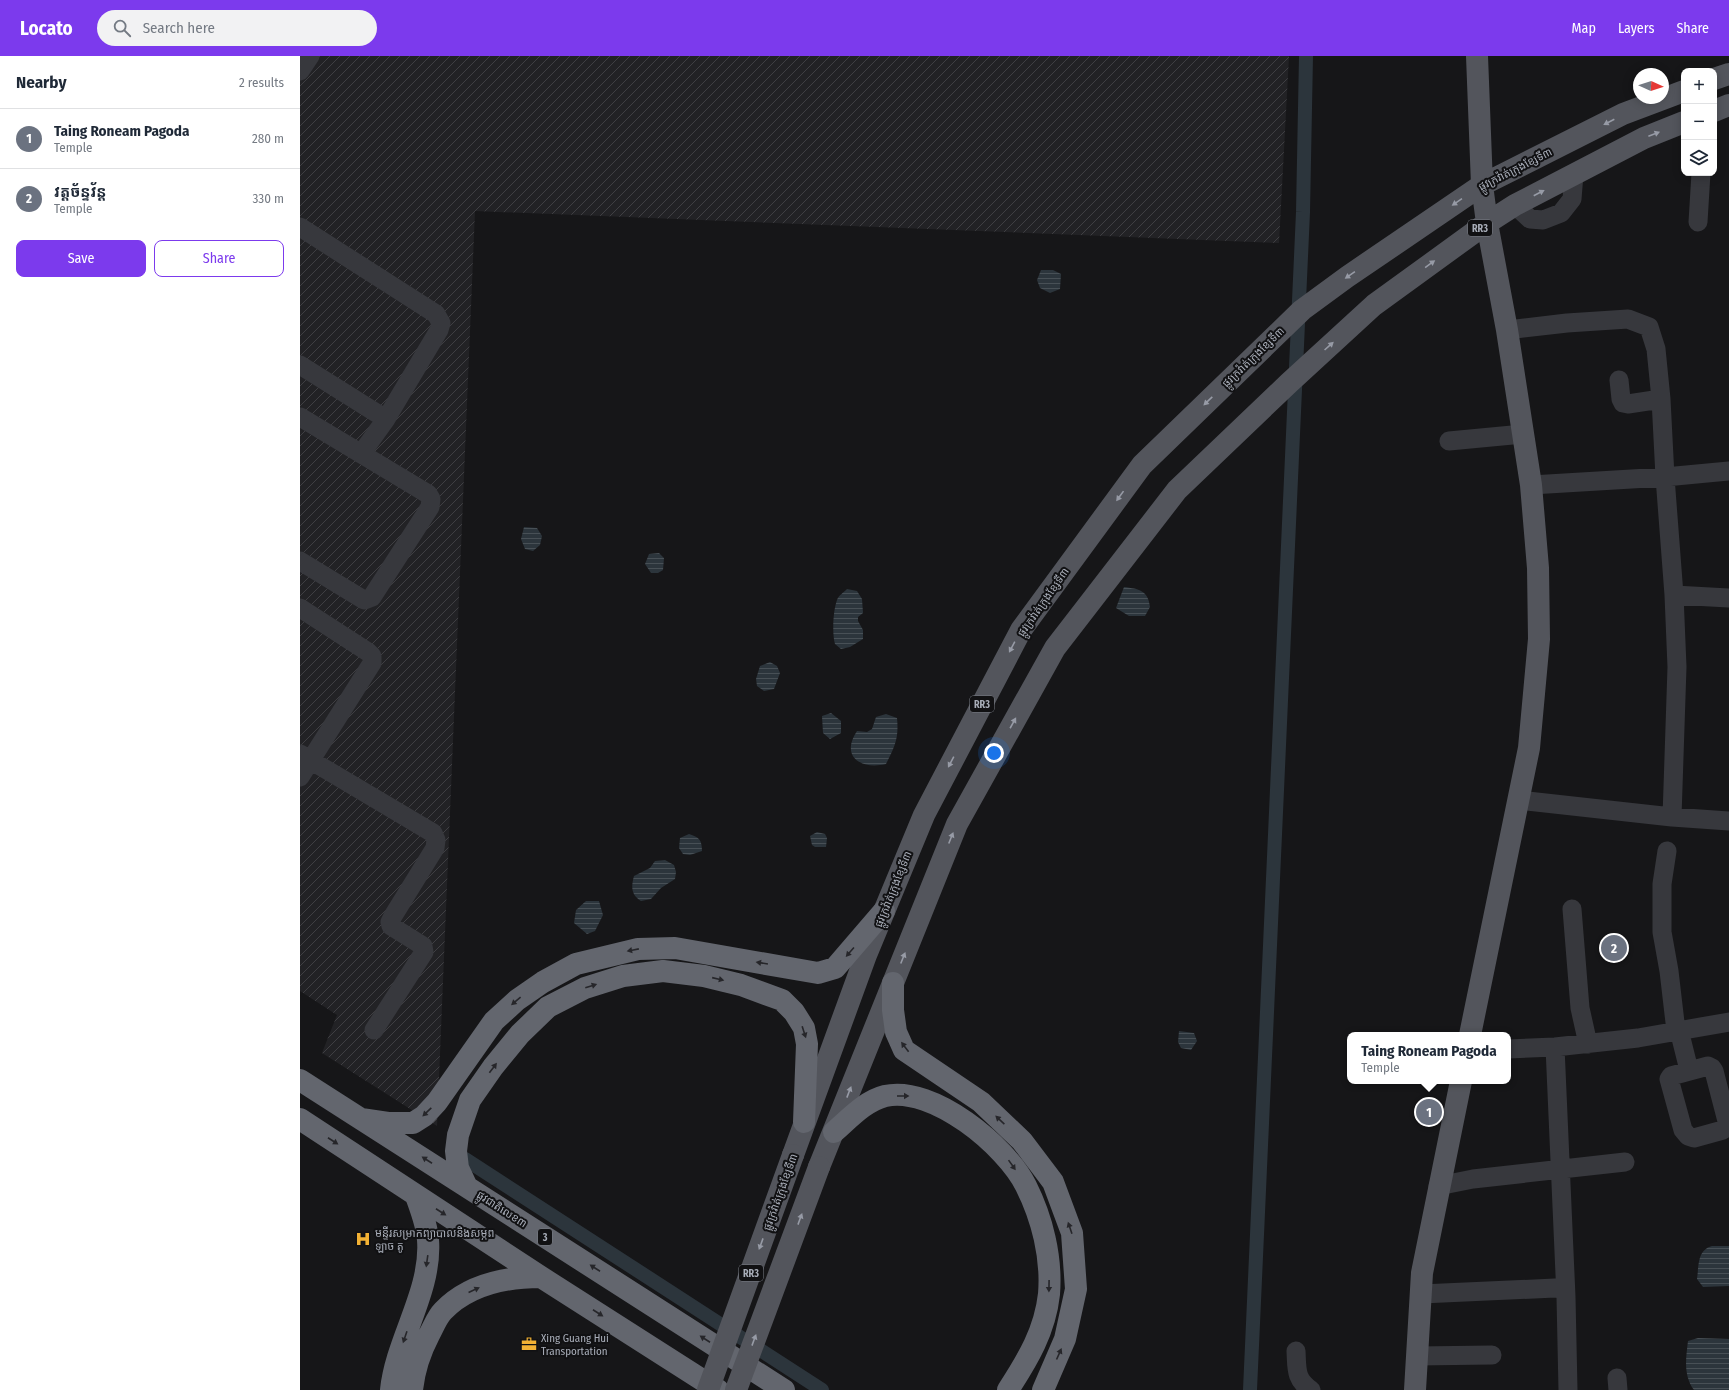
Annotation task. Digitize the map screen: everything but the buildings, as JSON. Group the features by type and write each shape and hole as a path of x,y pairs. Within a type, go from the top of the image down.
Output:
{"highway":[{"path":"361,1119 388,1123 413,1123 424,1116 437,1102 494,1021 517,1000 543,982 576,964 638,949 676,948 818,973 835,968 884,911"},
{"path":"466,1186 458,1168 456,1151 458,1135 470,1100 493,1067 520,1034 548,1007 584,988 623,976 663,971 704,976 741,985 782,1000 794,1012 804,1028 807,1044 804,1122"},
{"path":"893,983 892,1010 896,1032 904,1050 980,1102 1022,1141 1053,1182 1072,1232 1076,1289 1065,1339 1043,1390"},
{"name":"ផ្លូវជាតិលេខ៣","path":"303,1082 784,1390"},
{"path":"834,1132 869,1103 886,1096 907,1095 926,1099 947,1109 965,1121 1009,1160 1026,1185 1046,1241 1049,1292 1046,1313 1033,1350 1008,1390"},
{"path":"300,1120 718,1390"},
{"path":"391,1390 392,1381 402,1346 425,1276 428,1255 428,1240 425,1223 416,1196"},
{"path":"412,1390 414,1374 426,1342 442,1312 464,1295 482,1286 501,1280 521,1277 541,1277"}],"main road":[{"path":"1471,1032 1529,748 1540,639 1538,568 1531,485 1524,434 1507,330 1487,223 1482,185 1477,56"},
{"path":"1717,78 1729,74"},
{"name":"ផ្លូវក្រវ៉ាត់ក្រុងខ្សែទី៣","path":"708,1390 804,1122 884,911 924,815 1021,630 1142,465 1302,310 1347,277 1482,185 1623,114 1681,92"},
{"path":"1717,110 1729,105"},
{"name":"RR3","path":"736,1390 819,1167 957,824 1055,648 1177,490 1295,377 1374,305 1487,223 1515,205 1644,138 1681,123"},
{"path":"1415,1390 1422,1274 1438,1186 1460,1084"}],"street":[{"path":"300,71 310,56"},
{"path":"1698,222 1701,176"},
{"path":"300,227 436,314 441,323 439,330 386,419 361,454"},
{"path":"1507,330 1574,322 1628,319 1649,327 1656,349 1661,399 1674,595 1677,667 1672,817"},
{"path":"300,365 386,419"},
{"path":"1619,380 1621,399 1623,403 1628,404 1661,399"},
{"path":"300,417 428,494 431,500 430,508 372,597 364,600 300,561"},
{"path":"1449,441 1524,434"},
{"path":"1531,485 1665,477 1729,471"},
{"path":"1674,595 1729,598"},
{"path":"300,608 372,656 372,663 306,757 300,777"},
{"path":"306,757 433,833 436,840 435,848 392,916 390,922 391,926 423,946 424,952 374,1030"},
{"path":"1518,800 1672,817 1729,821"},
{"path":"1667,851 1662,884 1662,932 1670,971 1678,1031 1689,1070"},
{"path":"1572,909 1580,1008 1588,1044"},
{"path":"1511,1049 1554,1047 1638,1038 1729,1022"},
{"path":"1554,1047 1568,1390"},
{"path":"1438,1186 1472,1179 1560,1168 1625,1162"},
{"path":"1420,1294 1555,1288 1565,1290"},
{"path":"1296,1351 1298,1375 1302,1384 1311,1390"},
{"path":"1417,1356 1492,1355"}],"shaded area":[{"path":"300,56 1289,56 1279,243 475,211 437,1126 322,1053 337,1015 300,991"},
{"path":"1041,270 1053,270 1061,274 1060,289 1050,293 1040,288 1037,280"},
{"path":"524,527 537,528 542,536 540,545 533,551 525,549 521,539"},
{"path":"659,553 664,558 663,570 658,573 651,573 645,564 649,554"},
{"path":"1124,587 1142,591 1145,594 1149,601 1150,607 1145,616 1129,616 1116,608"},
{"path":"847,589 857,591 862,599 863,613 858,617 858,621 863,630 863,639 850,647 841,649 835,644 833,634 834,616 838,599"},
{"path":"770,662 777,666 780,673 774,689 764,691 757,686 756,679 760,666"},
{"path":"831,713 841,721 841,733 830,739 823,733 822,716"},
{"path":"886,714 897,718 897,731 896,742 886,764 869,765 861,763 856,760 852,754 852,740 857,731 867,732 872,729 876,717"},
{"path":"817,832 825,834 827,838 826,847 815,847 812,845 810,836"},
{"path":"689,834 695,836 699,840 702,851 690,855 683,854 679,848 680,838"},
{"path":"665,860 674,865 676,872 675,879 661,888 651,899 641,901 635,896 633,890 632,884 634,876 650,868 655,861"},
{"path":"586,901 599,901 603,915 595,931 587,934 574,923 576,910"},
{"path":"1179,1031 1194,1033 1197,1041 1191,1050 1181,1048 1178,1042"},
{"path":"1712,1246 1729,1246 1729,1286 1703,1287 1697,1279 1701,1255 1707,1248"},
{"path":"1698,1338 1729,1339 1729,1390 1694,1390 1688,1378 1686,1366 1688,1341"}],"waterway":[{"path":"1250,1390 1303,212 1306,56"},
{"path":"465,1159 822,1390"}],"place":[{"name":"វត្តច័ន្ទវ័ន្ត","path":"1614,948"},
{"name":"Taing Roneam Pagoda","path":"1429,1112"},
{"name":"មន្ទីរសម្រាកព្យាបាលនិងសម្ភព ឡាច តូ","path":"363,1239"},
{"name":"Xing Guang Hui Transportation","path":"529,1344"}]}
